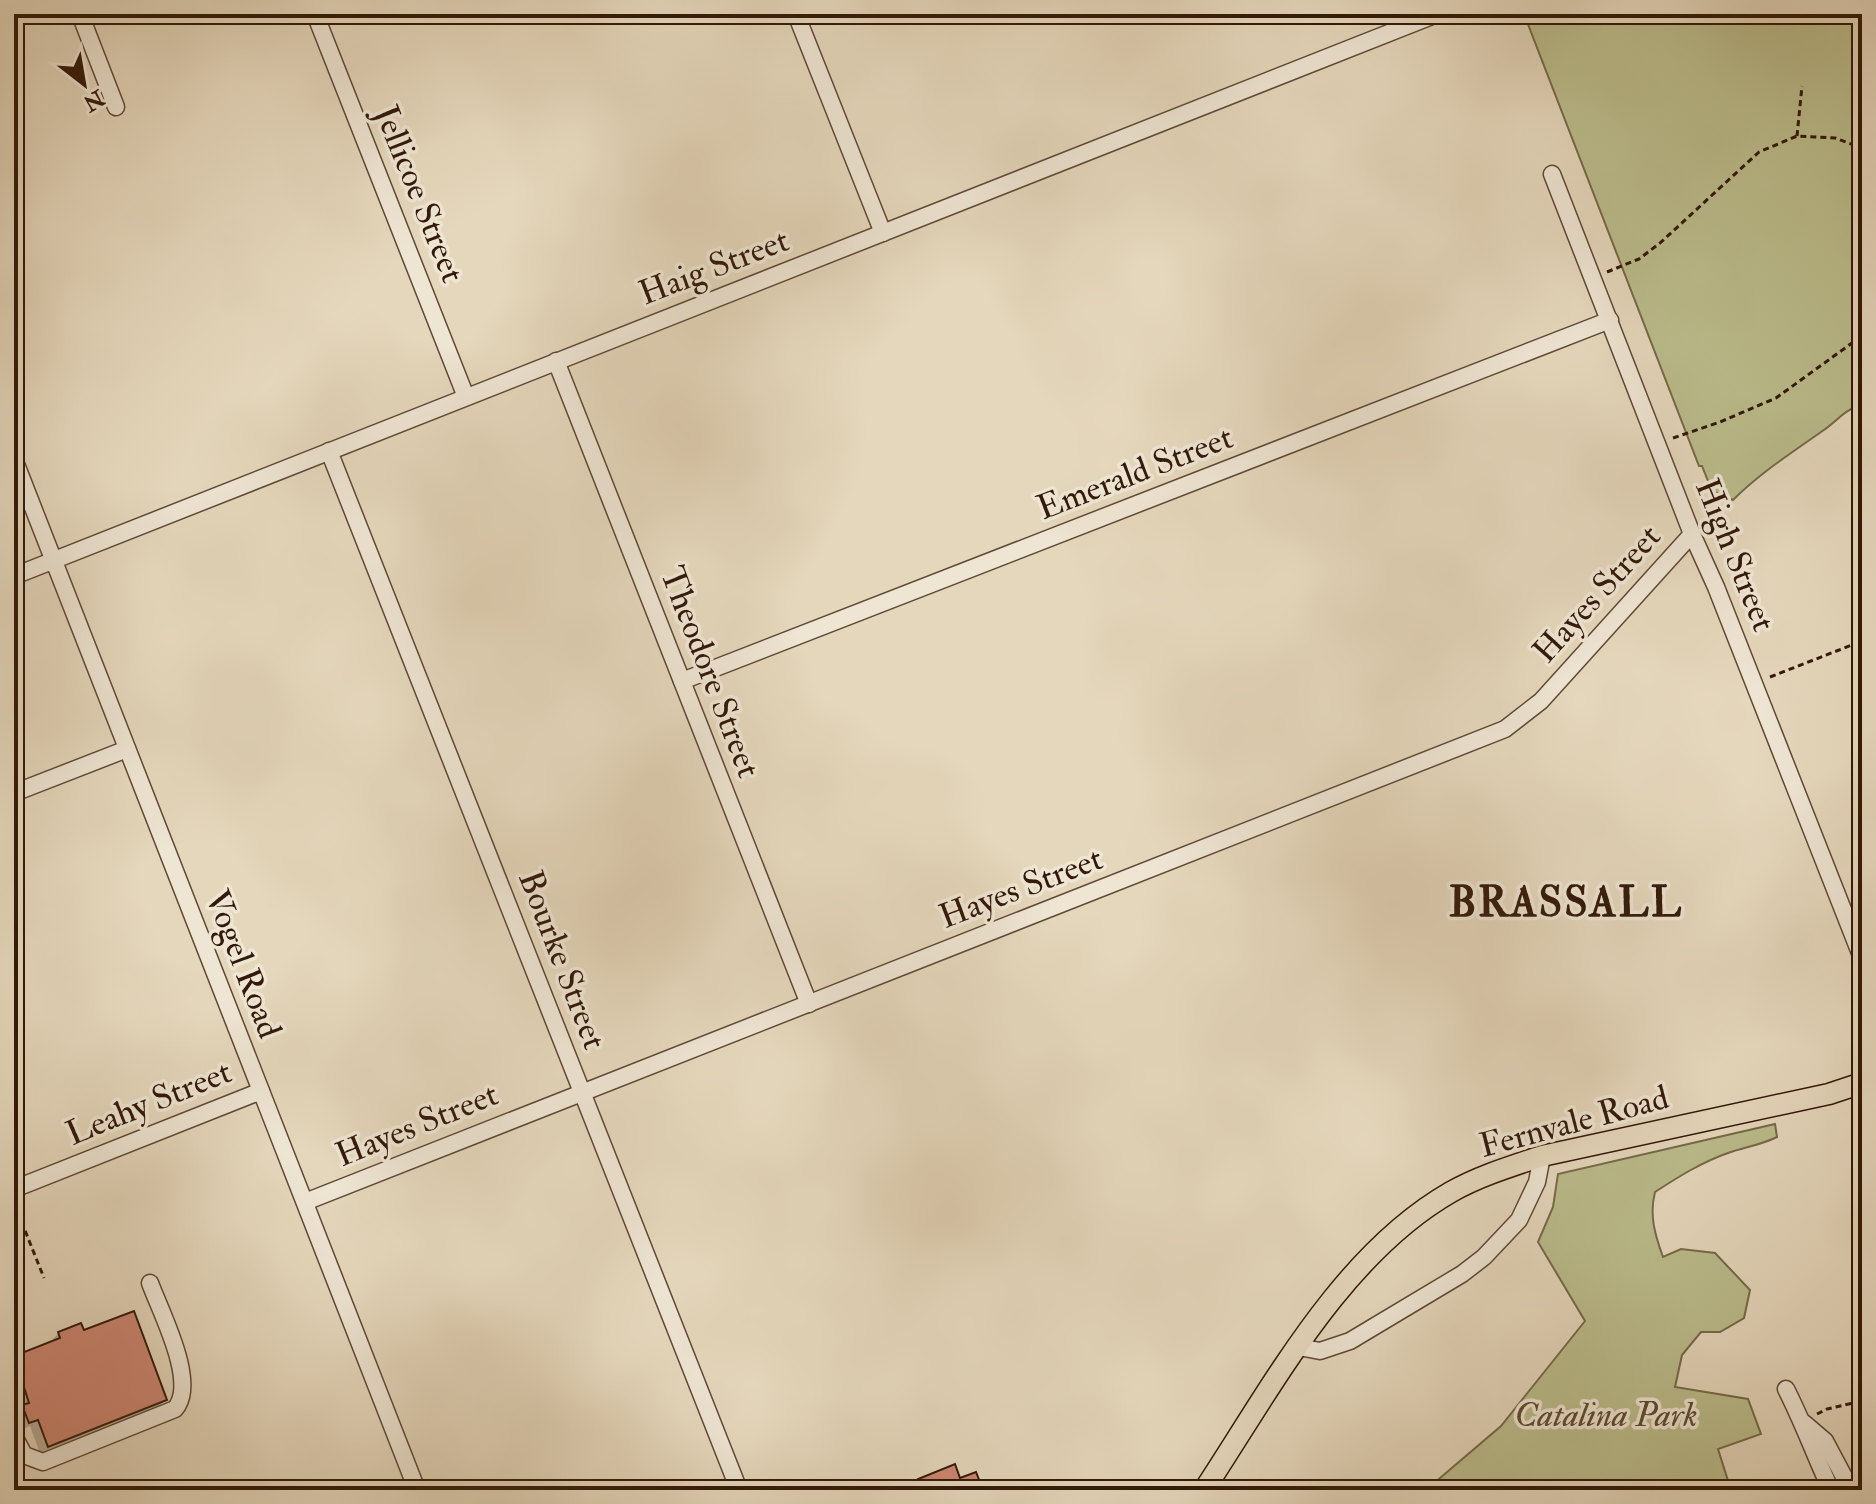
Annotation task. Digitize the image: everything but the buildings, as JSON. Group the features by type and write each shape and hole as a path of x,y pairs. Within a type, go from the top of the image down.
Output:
{"main road":[{"name":"Fernvale Road","path":"1204,1490 1299,1347 1352,1276 1411,1219 1452,1191 1503,1168 1542,1156 1829,1094 1862,1083"}],"street":[{"path":"80,14 116,107"},
{"name":"Jellicoe Street","path":"315,14 466,397"},
{"path":"796,14 883,233"},
{"name":"Haig Street","path":"14,576 1437,14"},
{"path":"1780,14 1790,14"},
{"name":"High Street","path":"1552,174 1862,958"},
{"name":"Emerald Street","path":"682,681 1610,320"},
{"name":"Theodore Street","path":"556,361 809,1004"},
{"name":"Bourke Street","path":"329,451 739,1490"},
{"name":"Vogel Road","path":"14,459 417,1490"},
{"name":"Hayes Street","path":"305,1202 1505,729 1541,701 1692,534"},
{"path":"14,793 127,749"},
{"name":"Leahy Street","path":"14,1189 261,1091"},
{"path":"1299,1347 1320,1351 1350,1341 1462,1274 1484,1257 1519,1220 1537,1182 1542,1156"},
{"path":"14,1436 24,1455 43,1462 175,1409 183,1395 182,1372 150,1283"},
{"path":"1786,1389 1831,1490"},
{"path":"1803,1422 1825,1441 1851,1490"}],"path":[{"path":"1797,136 1802,86"},
{"path":"1593,277 1639,259 1759,152 1797,136 1835,138 1862,148"},
{"path":"1658,443 1720,422 1776,398 1852,343 1862,324"},
{"path":"1763,680 1862,641"},
{"path":"14,1203 44,1278"},
{"path":"1803,1422 1827,1409 1862,1401"}],"green space":[{"path":"1524,14 1862,14 1862,404 1776,464 1733,500 1712,491 1702,466 1699,466"},
{"name":"Catalina Park","path":"1775,1124 1777,1137 1700,1165 1655,1192 1653,1200 1654,1225 1663,1257 1681,1249 1715,1253 1750,1290 1744,1318 1720,1332 1701,1332 1682,1355 1675,1387 1748,1399 1761,1434 1718,1449 1731,1490 1426,1490 1501,1426 1585,1321 1538,1242 1553,1207 1558,1174"}],"district":[{"name":"BRASSALL","path":"1566,903"}]}
